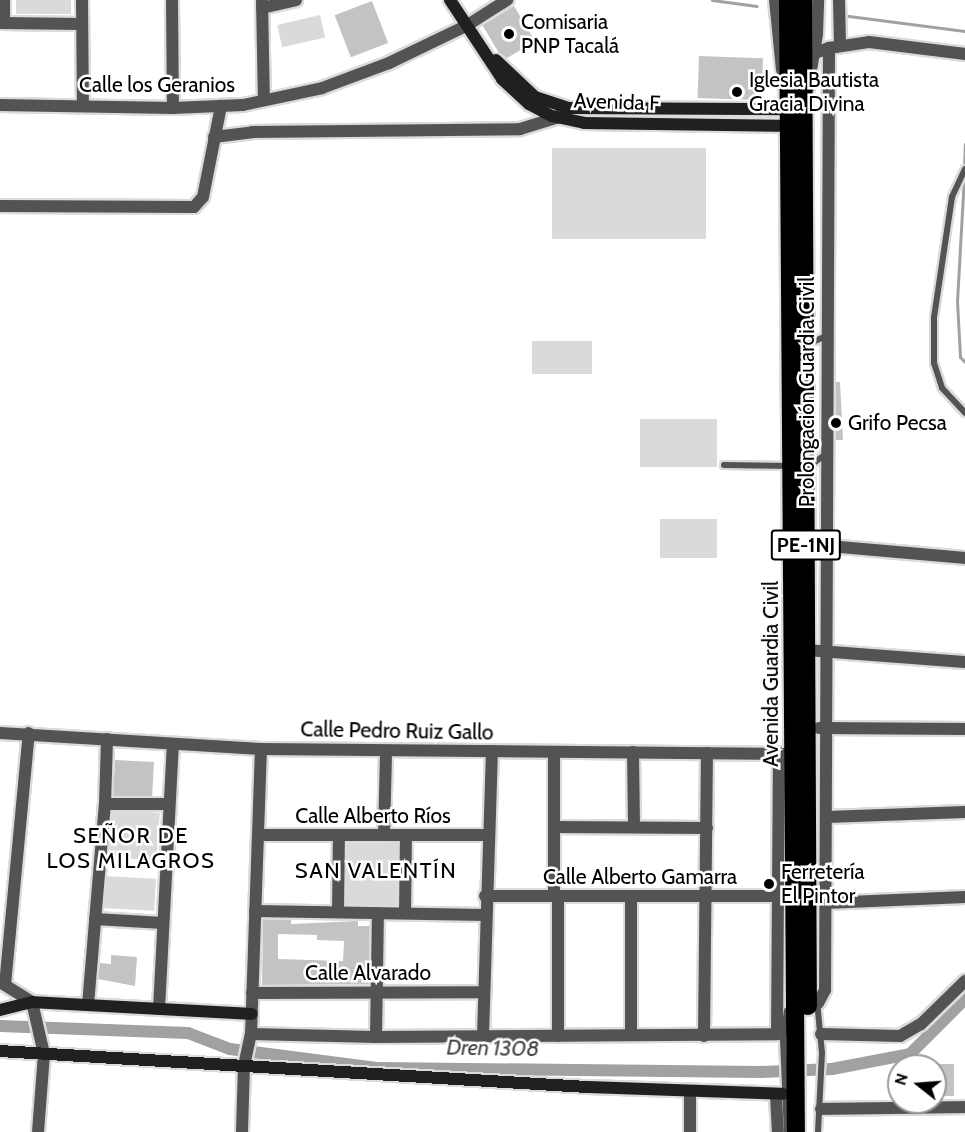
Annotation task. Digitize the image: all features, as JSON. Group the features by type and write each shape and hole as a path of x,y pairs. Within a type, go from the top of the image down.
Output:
{"highway":[{"name":"Avenida Guardia Civil","path":"788,0 796,113 805,346 786,753 786,896 802,962"},
{"name":"Avenida Guardia Civil","path":"796,1132 795,1091 806,1041 802,962 816,728 806,650 806,544 798,467 796,113 803,0"},
{"name":"Avenida Guardia Civil","path":"795,1091 808,1132"}],"street":[{"path":"4,0 2,23 82,24"},
{"path":"82,0 83,105"},
{"path":"172,0 173,108"},
{"path":"264,100 262,4 296,0"},
{"name":"Avenida F","path":"450,0 468,28 528,92 560,113 796,113"},
{"name":"Calle los Geranios","path":"0,105 173,108 221,106 322,88 389,63 468,28 507,0"},
{"path":"775,0 776,37 796,113"},
{"path":"796,113 815,53 818,0"},
{"name":"Prolongación Guardia Civil","path":"818,1003 825,990 827,817 816,728 827,652 826,336 835,46 839,0"},
{"path":"815,53 835,46 869,42 965,54"},
{"path":"0,206 194,207 203,197 221,106"},
{"path":"214,137 252,132 520,129 560,113"},
{"path":"806,544 965,558"},
{"path":"806,650 965,662"},
{"path":"816,728 965,729"},
{"name":"Calle Pedro Ruiz Gallo","path":"0,733 261,749 786,753"},
{"path":"29,733 2,983 32,1002 44,1054 38,1132"},
{"path":"88,1005 105,804 107,739"},
{"path":"159,1009 173,744"},
{"path":"242,1132 244,1066 251,1034 252,1014 261,749"},
{"path":"384,835 386,751"},
{"path":"483,1036 484,915 492,751"},
{"path":"554,752 558,1035"},
{"path":"633,752 634,827"},
{"path":"704,1036 707,753"},
{"path":"105,804 169,804"},
{"path":"827,817 965,812"},
{"path":"554,827 707,828"},
{"name":"Calle Alberto Ríos","path":"258,835 488,835"},
{"path":"338,912 339,835"},
{"path":"405,913 406,835"},
{"name":"Calle Alberto Gamarra","path":"485,896 786,896"},
{"path":"251,1034 376,1037 777,1034 786,896"},
{"path":"631,897 631,1035"},
{"path":"826,903 965,897"},
{"path":"255,911 484,915"},
{"path":"376,1037 378,913"},
{"path":"95,919 163,923"},
{"path":"806,1041 900,1036 921,1024 965,981"},
{"name":"Calle Alvarado","path":"252,993 483,992"},
{"path":"0,1010 32,1002 252,1014"},
{"path":"0,1051 690,1092 795,1091 778,1132"},
{"path":"690,1092 690,1132"},
{"path":"820,1109 965,1107"}],"lane":[{"path":"965,169 952,197 934,318 934,363 942,388 965,413"},
{"path":"805,346 826,336"},
{"path":"724,465 798,467 826,454"},
{"path":"802,962 818,1003 806,1041"},
{"path":"787,1132 795,1091 820,1109 818,1132"}],"shaded area":[{"path":"16,0 71,0 71,14 16,14"},
{"path":"320,15 325,37 282,47 277,25"},
{"path":"552,148 706,148 706,239 552,239"},
{"path":"532,341 592,341 592,374 532,374"},
{"path":"640,419 717,419 717,467 640,467"},
{"path":"660,519 717,519 717,558 660,558"},
{"path":"108,809 160,813 157,861 105,857"},
{"path":"343,839 401,842 397,911 339,908"},
{"path":"103,876 156,879 154,911 101,908"}],"building":[{"path":"372,1 388,43 351,57 335,15"},
{"name":"Comisaria PNP Tacalá","path":"514,6 535,41 503,60 482,25"},
{"path":"699,56 763,58 761,100 698,98"},
{"path":"836,382 840,382 843,440 836,440"},
{"path":"115,760 154,762 152,798 113,796"},
{"path":"263,919 291,920 291,924 358,921 358,926 370,926 369,984 262,985","holes":["278,934 317,935 317,940 344,941 343,961 278,959"]},
{"path":"111,955 137,957 135,986 98,979 100,963 111,964"},
{"path":"947,1064 954,1064 954,1096 947,1096"}],"waterway":[{"path":"712,0 757,6"},
{"path":"841,15 965,31"},
{"path":"964,169 965,144"},
{"path":"964,176 957,301 960,357 965,362"},
{"name":"Dren 1308","path":"0,1026 188,1033 230,1049 377,1068 760,1072 832,1069 910,1054 965,999"}],"place":[{"name":"Comisaria PNP Tacalá","path":"509,34"},
{"name":"Iglesia Bautista Gracia Divina","path":"737,92"},
{"name":"Grifo Pecsa","path":"836,423"},
{"name":"Ferretería El Pintor","path":"769,884"}],"district":[{"name":"SEÑOR DE LOS MILAGROS","path":"131,848"},
{"name":"SAN VALENTÍN","path":"376,871"}]}
